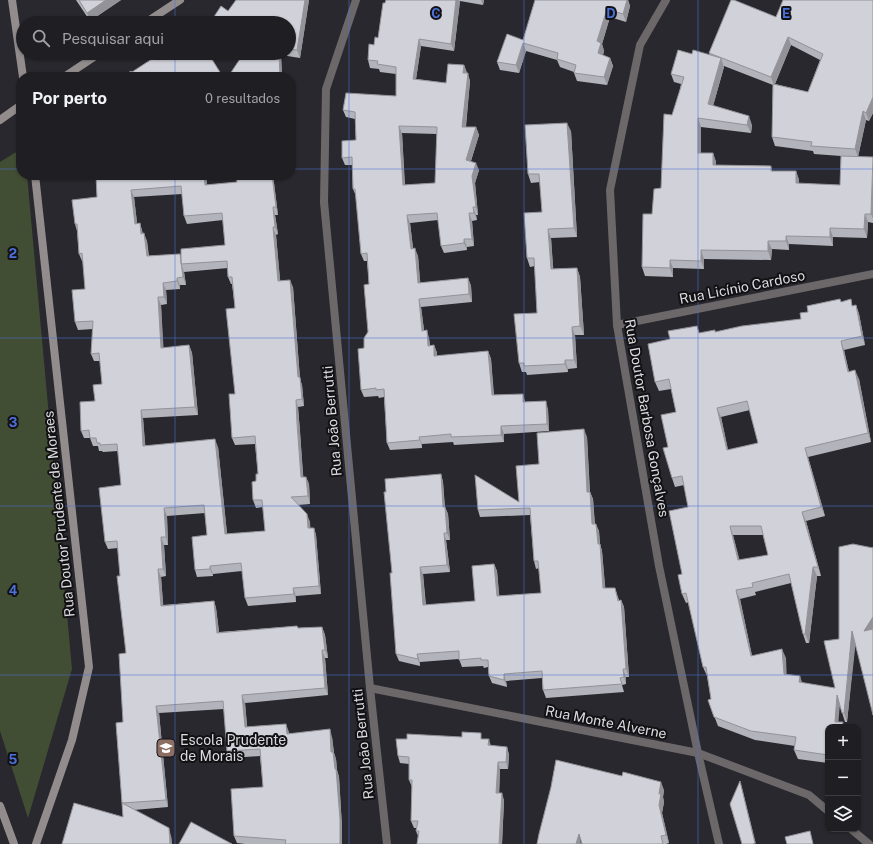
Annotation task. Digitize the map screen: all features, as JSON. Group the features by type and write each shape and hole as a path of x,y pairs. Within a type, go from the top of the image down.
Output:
{"street":[{"path":"12,0 16,26"},
{"path":"156,16 180,0"},
{"name":"Rua João Berrutti","path":"356,0 326,89 324,202 370,688 387,844"},
{"name":"Rua Doutor Barbosa Gonçalves","path":"666,0 640,45 610,190 617,325 659,566 698,753 719,844"},
{"path":"21,60 23,72"},
{"path":"72,72 90,60"},
{"path":"0,120 16,109"},
{"name":"Rua Doutor Prudente de Moraes","path":"36,180 89,667 72,740 36,844"},
{"name":"Rua Licínio Cardoso","path":"617,325 873,274"},
{"name":"Rua Monte Alverne","path":"370,688 698,753 809,796 825,808"},
{"path":"0,806 14,844"},
{"path":"855,832 870,844"}],"green space":[{"path":"16,152 16,180 27,180 72,669 28,818 0,731 0,162"}],"building":[{"path":"79,0 106,0 87,13"},
{"path":"236,0 305,0 297,50 296,16 215,16 221,6 228,11"},
{"path":"386,0 456,0 451,44 419,39 413,79 446,83 448,64 464,65 463,73 468,73 462,127 476,127 466,160 476,163 472,176 476,207 473,207 474,213 469,213 472,239 464,239 464,243 441,246 437,213 407,215 411,249 415,248 418,283 468,278 469,294 419,299 422,331 427,330 428,346 434,345 434,356 488,351 492,395 523,394 523,402 546,401 547,424 501,426 501,435 451,437 451,434 419,437 420,440 387,443 384,389 376,390 376,388 361,390 358,349 364,348 364,338 368,332 364,285 369,284 367,253 361,254 355,189 353,189 352,157 342,158 342,141 356,140 355,112 343,110 346,93 396,96 396,67 377,64 378,61 368,60 369,44 374,45 375,37 378,38 383,3 385,3","holes":["399,126 437,127 435,183 403,185"]},
{"path":"535,0 627,0 623,14 607,9 597,41 601,43 598,53 610,58 604,77 574,73 576,65 557,59 558,53 523,43 516,65 497,62 507,34 523,40"},
{"path":"731,0 776,17 783,0 873,0 873,97 866,113 863,111 855,149 811,146 812,142 772,137 773,84 808,92 823,54 788,37 771,77 709,53"},
{"path":"678,50 692,54 693,50 721,58 708,104 749,116 747,125 698,118 698,153 713,153 713,165 771,166 771,171 796,171 796,183 840,185 841,156 873,157 871,214 865,214 864,229 830,228 830,237 786,236 786,241 768,241 768,251 701,250 701,261 670,260 670,268 642,267 643,214 652,214 654,189 661,188 664,114 672,115 684,77 671,74"},
{"path":"150,60 212,60 220,72 132,72"},
{"path":"239,60 279,60 280,72 231,72"},
{"path":"567,123 574,228 548,229 551,269 577,268 580,326 572,327 574,360 565,360 565,364 524,366 524,363 519,363 514,314 537,313 534,258 527,258 524,213 542,212 539,174 528,174 525,125"},
{"path":"96,180 204,180 205,185 237,182 237,180 273,180 276,207 273,207 275,227 273,227 278,281 290,280 298,377 300,377 302,399 296,400 301,477 306,477 308,496 291,497 307,514 308,528 314,528 319,586 293,588 294,594 245,598 241,563 210,566 210,569 195,570 192,537 207,535 204,505 164,508 166,537 161,537 163,569 158,569 161,606 214,601 217,633 297,626 298,628 322,627 325,650 322,650 325,688 242,695 245,727 286,724 287,734 330,729 331,752 333,752 336,769 340,819 340,844 285,844 286,840 234,836 231,789 263,787 260,749 227,751 223,701 156,706 166,800 122,803 116,723 123,722 119,654 126,653 117,576 120,576 117,541 105,542 99,488 121,485 117,444 100,445 100,443 97,443 96,438 90,438 89,430 81,431 80,402 95,401 93,385 102,384 99,353 91,354 93,321 75,322 72,290 85,289 82,253 79,254 77,224 75,224 72,200 97,197","holes":["181,186 184,216 222,213 225,245 181,249 181,262 180,254 147,256 144,233 141,234 140,223 135,224 131,190","227,261 228,277 232,277 235,308 226,309 235,394 229,394 232,438 255,436 258,474 256,474 256,481 252,482 253,500 262,500 265,531 225,534 215,439 143,446 141,410 195,407 189,345 161,348 158,297 164,297 163,283 177,281 177,278 183,277 181,264"]},
{"path":"840,299 841,302 851,299 852,306 856,305 862,336 841,341 848,372 855,370 868,433 805,448 821,507 802,512 818,567 813,567 805,634 803,634 789,574 752,583 753,587 736,590 751,656 782,649 784,674 800,676 799,682 835,688 824,641 839,639 839,547 853,544 873,548 873,617 864,631 873,629 873,715 852,631 844,713 842,713 837,695 835,722 843,722 843,724 825,724 825,755 794,750 796,737 751,731 714,717 708,700 711,699 706,667 703,667 686,593 682,594 678,575 682,574 669,511 688,507 682,476 672,478 663,448 668,447 661,415 676,412 669,379 655,382 648,344 670,339 668,331 697,326 699,333 715,330 715,332 742,326 801,319 800,313 808,312 807,306","holes":["747,401 758,443 727,450 717,408","730,526 761,526 768,555 738,560"]},
{"path":"584,429 587,492 590,492 592,524 596,524 598,544 600,544 603,588 615,588 618,601 621,600 626,669 623,669 624,677 620,678 622,684 543,690 542,671 504,674 504,680 489,676 488,660 481,660 481,658 459,660 459,651 417,654 418,659 396,654 390,573 392,573 384,492 386,492 385,479 441,474 443,507 445,507 447,533 444,533 447,565 420,567 423,605 475,601 472,566 494,564 497,596 541,593 538,561 534,561 530,508 478,510 475,475 519,502 516,466 539,464 537,433"},
{"path":"462,732 481,733 481,739 489,739 488,745 507,747 506,762 498,762 496,793 502,793 499,844 417,844 419,831 416,831 418,821 411,821 412,780 409,780 409,757 398,756 396,739 407,739 407,734 462,737"},
{"path":"556,760 622,776 623,772 661,782 659,805 666,835 661,836 663,844 582,844 579,834 576,844 537,844"},
{"path":"740,781 755,843 753,844 742,844 730,804"},
{"path":"74,803 123,817 122,803 169,828 170,844 62,844"},
{"path":"191,822 232,844 179,844"},
{"path":"810,831 813,844 787,844 785,837"}],"place":[{"name":"Escola Prudente de Morais","path":"166,748"}]}
